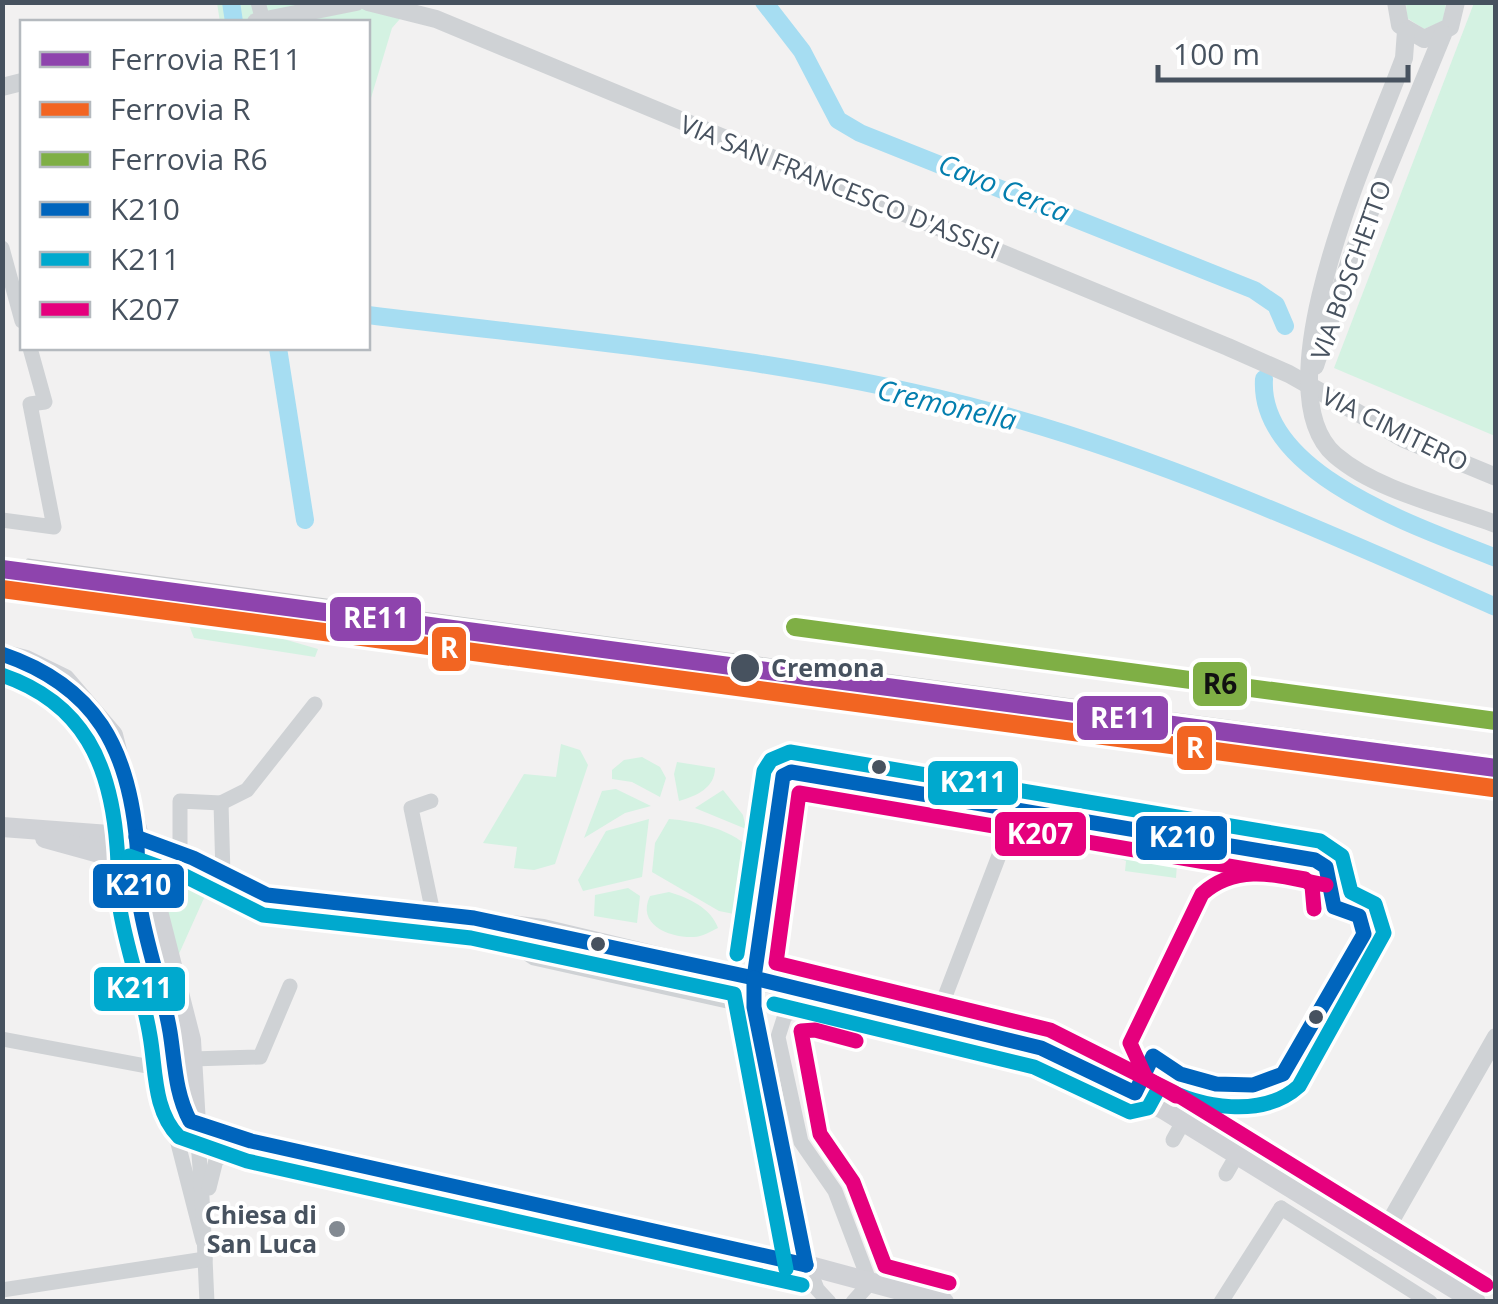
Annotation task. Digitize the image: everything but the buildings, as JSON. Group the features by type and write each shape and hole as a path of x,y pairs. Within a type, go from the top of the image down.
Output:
{"main road":[{"path":"2,654 65,679 113,735 136,837 168,942 201,1126"},
{"path":"6,828 106,858 130,853 136,837"},
{"path":"6,828 136,837 180,853 267,895 543,929 754,978 931,1029 1041,1048 1135,1093 1178,1131 1232,1164 1308,1200 1476,1302"},
{"path":"136,837 140,904 168,1019 173,1070 182,1108 201,1126 251,1141 806,1265 944,1302"},
{"path":"106,858 140,904"},
{"path":"140,904 141,888 158,871 177,869 214,882 232,880"}],"street":[{"path":"259,15 356,2"},
{"name":"VIA SAN FRANCESCO D'ASSISI","path":"368,2 436,19 1091,289 1308,385"},
{"name":"VIA BOSCHETTO","path":"1308,385 1350,263 1443,34 1455,18 1456,2"},
{"name":"VIA BOSCHETTO","path":"1308,385 1325,270 1404,58 1397,13"},
{"name":"VIA BOSCHETTO","path":"1397,13 1424,39 1443,34"},
{"path":"3,253 20,314"},
{"path":"2,520 54,527 30,404 45,402 31,350"},
{"name":"VIA CIMITERO","path":"1496,477 1404,439 1308,385 1308,410 1316,432 1356,470 1496,524"},
{"path":"180,853 180,801 221,803 247,790 315,704"},
{"path":"829,1302 806,1265 754,1008 754,978 780,784 791,772 1018,806 931,1029 804,1008 785,1016 778,1037 801,1142 835,1191 870,1283 852,1302"},
{"path":"432,801 410,808 433,913"},
{"path":"221,803 232,880"},
{"path":"474,918 534,958 754,1008"},
{"path":"706,997 754,978"},
{"path":"192,1059 260,1057 290,986"},
{"path":"1367,1262 1496,1037"},
{"path":"2,1039 173,1070 173,1124 203,1241 208,1302"},
{"path":"201,1126 206,1202"},
{"path":"203,1241 214,1163 228,1151 251,1141"},
{"path":"1222,1302 1281,1208 1308,1200"},
{"path":"1281,1208 1430,1302"},
{"path":"2,1290 205,1259"}],"green space":[{"path":"217,3 414,3 392,28 370,101 370,20 220,20"},
{"path":"1406,3 1446,3 1443,21 1424,29 1407,18"},
{"path":"1474,3 1495,3 1495,436 1334,368"},
{"path":"193,613 318,649 315,657 194,638 189,625"},
{"path":"561,744 580,750 588,765 555,864 534,870 514,868 517,847 483,843 524,774 556,777"},
{"path":"642,757 660,767 666,778 660,797 632,782 612,779 612,770 624,760"},
{"path":"677,762 715,768 712,781 698,794 679,801 674,774"},
{"path":"616,789 651,806 625,813 584,838 602,791"},
{"path":"723,790 743,815 746,829 695,808"},
{"path":"649,819 642,877 583,891 578,880 606,831"},
{"path":"669,819 726,832 752,852 734,914 719,911 652,872 655,843"},
{"path":"1030,825 1100,842 1114,854 1177,864 1176,878 1125,871 1126,861 1088,847 1016,846 1022,830"},
{"path":"161,874 209,887 178,956 155,880"},
{"path":"628,888 640,896 637,923 594,916 595,895"},
{"path":"669,892 698,905 718,928 694,937 658,928 648,915 650,896"}],"waterway":[{"path":"231,2 234,20"},
{"name":"Cavo Cerca","path":"764,2 802,51 838,120 860,133 1254,290 1276,305 1285,326"},
{"name":"Cremonella","path":"370,315 762,364 995,413 1186,476 1496,607"},
{"path":"278,350 305,520"},
{"name":"Cavo Cerca","path":"1264,379 1269,413 1288,444 1316,471 1390,514 1496,558"}],"railway":[{"path":"28,561 1496,758"},
{"path":"873,706 919,712"}],"rail line":[{"name":"RE11","path":"2,569 1496,768"},
{"name":"R","path":"2,589 1493,788"},
{"name":"R6","path":"795,627 1496,721"}],"transit line":[{"name":"K210","path":"2,654 62,684 84,703 116,751 133,811 143,922 167,1016 178,1089 190,1121 251,1141 806,1265"},
{"name":"K211","path":"2,675 54,702 73,720 100,764 114,817 120,909 147,1020 157,1089 164,1115 179,1137 247,1161 802,1285"},
{"name":"K211","path":"737,954 764,771 771,760 790,752 1320,841 1342,856 1351,892 1375,904 1384,933 1299,1086 1268,1103 1250,1106 1212,1104 1160,1086 1148,1108 1130,1112 1034,1067 774,1004"},
{"name":"K210","path":"791,772 1315,860 1326,867 1334,907 1359,916 1364,934 1283,1074 1253,1085 1216,1084 1180,1074 1153,1056 1135,1093 1041,1048 754,978 783,776 791,772"},
{"name":"K207","path":"1314,909 1312,886 1305,879 799,793 776,963 1050,1030 1173,1092 1486,1285"},
{"name":"K210","path":"136,837 193,858 267,895 474,918 754,978"},
{"name":"K211","path":"129,856 185,876 263,915 471,938 734,994 786,1269"},
{"name":"K207","path":"1176,1096 1146,1078 1130,1043 1202,894 1216,884 1246,875 1326,885"},
{"name":"K210","path":"754,978 754,1007 806,1265"},
{"name":"K207","path":"856,1041 815,1030 801,1031 820,1134 853,1182 885,1266 949,1283"}],"place":[{"name":"Cremona","path":"745,668"},
{"name":"Chiesa di San Luca","path":"337,1229"}]}
